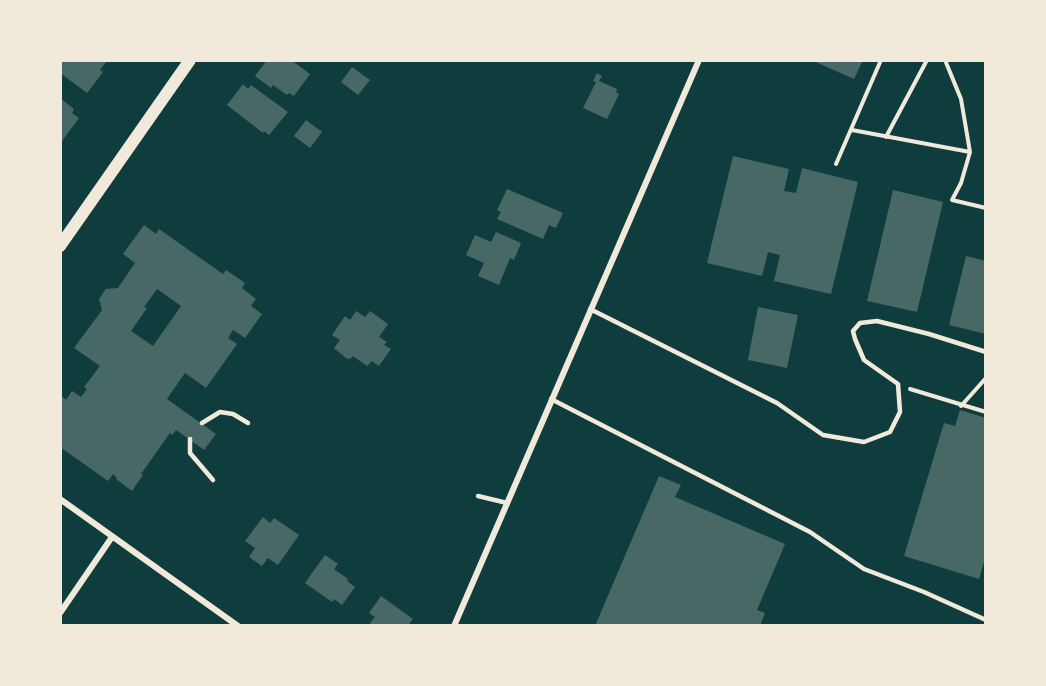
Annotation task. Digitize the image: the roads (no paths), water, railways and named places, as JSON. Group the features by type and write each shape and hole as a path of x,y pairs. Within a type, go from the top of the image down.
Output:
{"main road":[{"path":"60,246 190,60"}],"street":[{"path":"454,626 699,60"},
{"path":"60,499 238,626"},
{"path":"60,614 112,537"}],"lane":[{"path":"590,309 777,403 823,435 864,442 890,432 900,412 898,384 864,360 853,332 860,323 877,321 986,352"},
{"path":"551,399 810,532 864,569 924,592 986,620"},
{"path":"202,423 220,412 233,414 248,423"},
{"path":"190,439 190,453 213,480"},
{"path":"478,496 507,503"}]}
